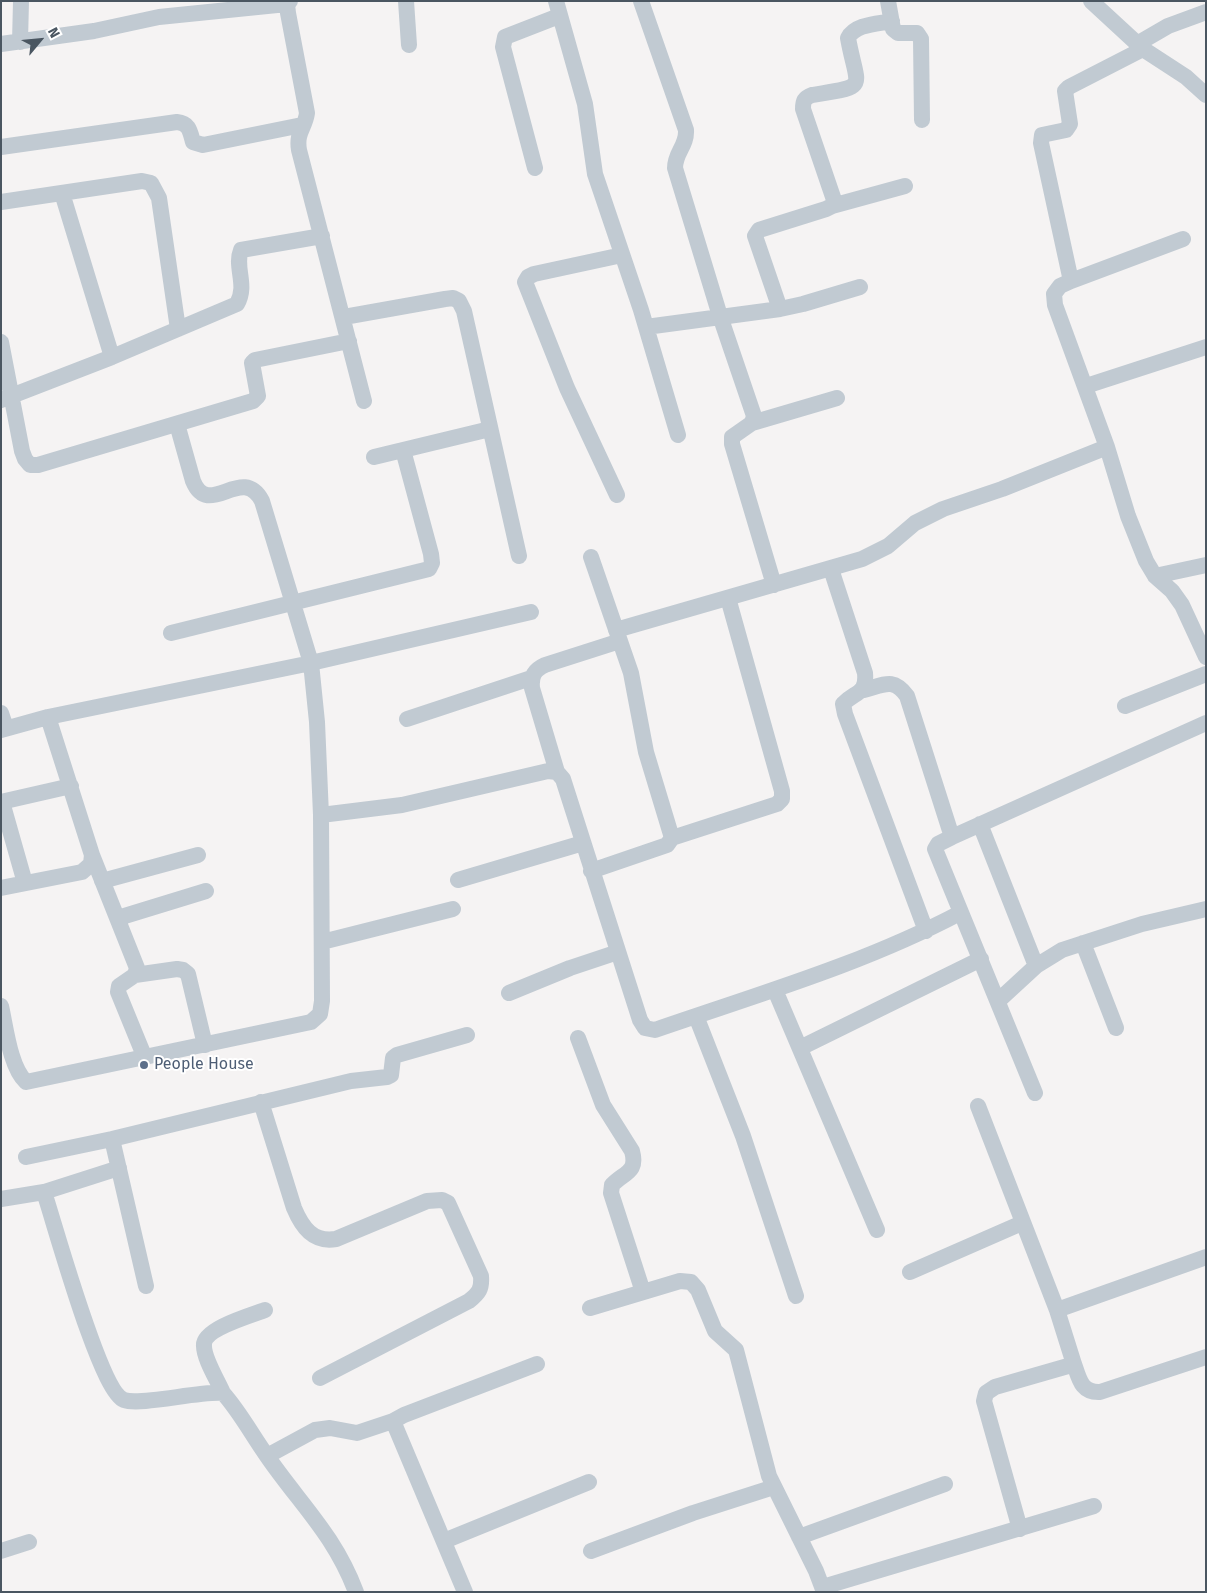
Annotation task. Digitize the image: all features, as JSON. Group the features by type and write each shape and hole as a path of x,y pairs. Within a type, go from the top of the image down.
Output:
{"street":[{"path":"20,42 21,1"},
{"path":"406,1 409,45"},
{"path":"642,1 686,130 686,139 675,159 675,168 720,316 752,408 754,416 752,423"},
{"path":"888,1 893,29 898,33 917,33 921,39 922,120"},
{"path":"1091,1 1140,46 1186,77 1206,95"},
{"path":"1,44 94,31 159,17 289,3 307,112 306,120 302,125 297,140 344,317 364,401"},
{"path":"535,168 503,47 506,37 558,8 584,104 595,174 646,327 678,435"},
{"path":"1071,281 1041,143 1042,135 1066,130 1070,124 1065,98 1065,91 1069,87 1140,46 1168,26 1206,12"},
{"path":"832,206 834,200 830,184 803,109 803,102 806,97 812,95 852,88 856,83 857,74 848,38 851,32 857,28 892,21"},
{"path":"1,147 176,122 183,122 188,126 193,142 203,146 302,125"},
{"path":"1,202 142,181 151,183 156,189 159,198 178,330"},
{"path":"780,309 755,236 759,230 832,206 905,186"},
{"path":"62,193 112,357"},
{"path":"7,397 112,357 237,304 242,296 243,287 238,256 241,250 322,236"},
{"path":"1183,239 1071,281 1060,286 1054,294 1055,305 1086,386 1128,516 1146,560 1155,576 1172,591 1182,604 1206,657"},
{"path":"617,495 567,388 525,282 528,277 534,274 622,255"},
{"path":"646,327 780,309 860,286"},
{"path":"344,317 445,299 453,298 460,301 464,311 519,556"},
{"path":"1,342 7,397 22,451 30,465 38,465 253,401 258,396 252,363 255,360 349,341"},
{"path":"1086,386 1206,347"},
{"path":"774,585 732,444 732,437 752,423 837,398"},
{"path":"1,1006 8,1066 26,1082 311,1022 320,1014 322,1001 321,815 317,731 311,663 262,502 257,492 249,487 239,487 212,496 202,495 197,490 193,481 177,424"},
{"path":"374,457 490,429"},
{"path":"960,913 926,931 838,969 655,1030 646,1028 640,1020 563,779 557,772 532,688 531,678 536,669 618,635 728,598 831,569 878,553 915,523 943,508 1011,485 1107,447"},
{"path":"171,634 293,605 429,569 432,563 431,554 403,450"},
{"path":"591,558 631,673 652,774 672,838"},
{"path":"1155,576 1206,565"},
{"path":"831,569 865,673 866,683 864,690"},
{"path":"591,870 666,845 672,838 777,804 782,799 782,791 728,598"},
{"path":"3,724 48,717 311,663 531,612"},
{"path":"1126,706 1206,674"},
{"path":"407,719 531,678"},
{"path":"926,931 845,714 843,704 864,690 890,683 900,686 907,696 952,837"},
{"path":"48,717 92,855 137,968 135,975"},
{"path":"1035,1094 935,849 938,844 952,837 1206,723"},
{"path":"321,815 402,805 548,771 557,772"},
{"path":"25,884 2,802 71,786"},
{"path":"980,824 1036,966"},
{"path":"458,880 583,843"},
{"path":"1,888 82,872 91,864 92,855"},
{"path":"102,881 198,856"},
{"path":"118,918 206,891"},
{"path":"322,942 453,909"},
{"path":"998,1001 1036,966 1062,950 1142,924 1206,909"},
{"path":"1083,943 1116,1028"},
{"path":"509,994 570,968 618,952"},
{"path":"800,1048 981,959"},
{"path":"145,1058 118,992 119,986 135,975 177,969 183,970 188,974 205,1045"},
{"path":"775,990 877,1230"},
{"path":"696,1016 743,1136 796,1296"},
{"path":"26,1157 112,1140 351,1081 387,1077 391,1075 393,1058 397,1055 467,1035"},
{"path":"578,1038 603,1105 632,1151 634,1159 631,1170 612,1185 611,1193 643,1292"},
{"path":"261,1102 294,1208 299,1219 315,1237 325,1241 336,1239 427,1201 442,1200 448,1203 481,1276 482,1286 478,1294 470,1301 320,1378"},
{"path":"978,1106 1084,1389 1090,1392 1100,1392 1206,1357"},
{"path":"112,1140 146,1286"},
{"path":"1,1199 44,1192 119,1168"},
{"path":"44,1192 99,1364 114,1392 124,1400 138,1401 209,1392 223,1393"},
{"path":"910,1272 1022,1223"},
{"path":"1056,1310 1206,1257"},
{"path":"590,1308 680,1281 691,1282 698,1290 715,1331 730,1343 738,1355 764,1461 774,1487 823,1590 1094,1506"},
{"path":"265,1310 216,1329 205,1339 203,1345 223,1393 234,1404 267,1456 322,1526 337,1550 356,1592"},
{"path":"1020,1529 984,1401 986,1393 995,1387 1068,1366 1073,1361"},
{"path":"267,1456 315,1430 330,1428 357,1433 393,1421 404,1415 537,1364"},
{"path":"393,1421 465,1592"},
{"path":"444,1541 589,1482"},
{"path":"799,1538 945,1484"},
{"path":"591,1551 693,1513 774,1487"},
{"path":"1,1552 29,1542"}],"place":[{"name":"People House","path":"144,1065"}]}
